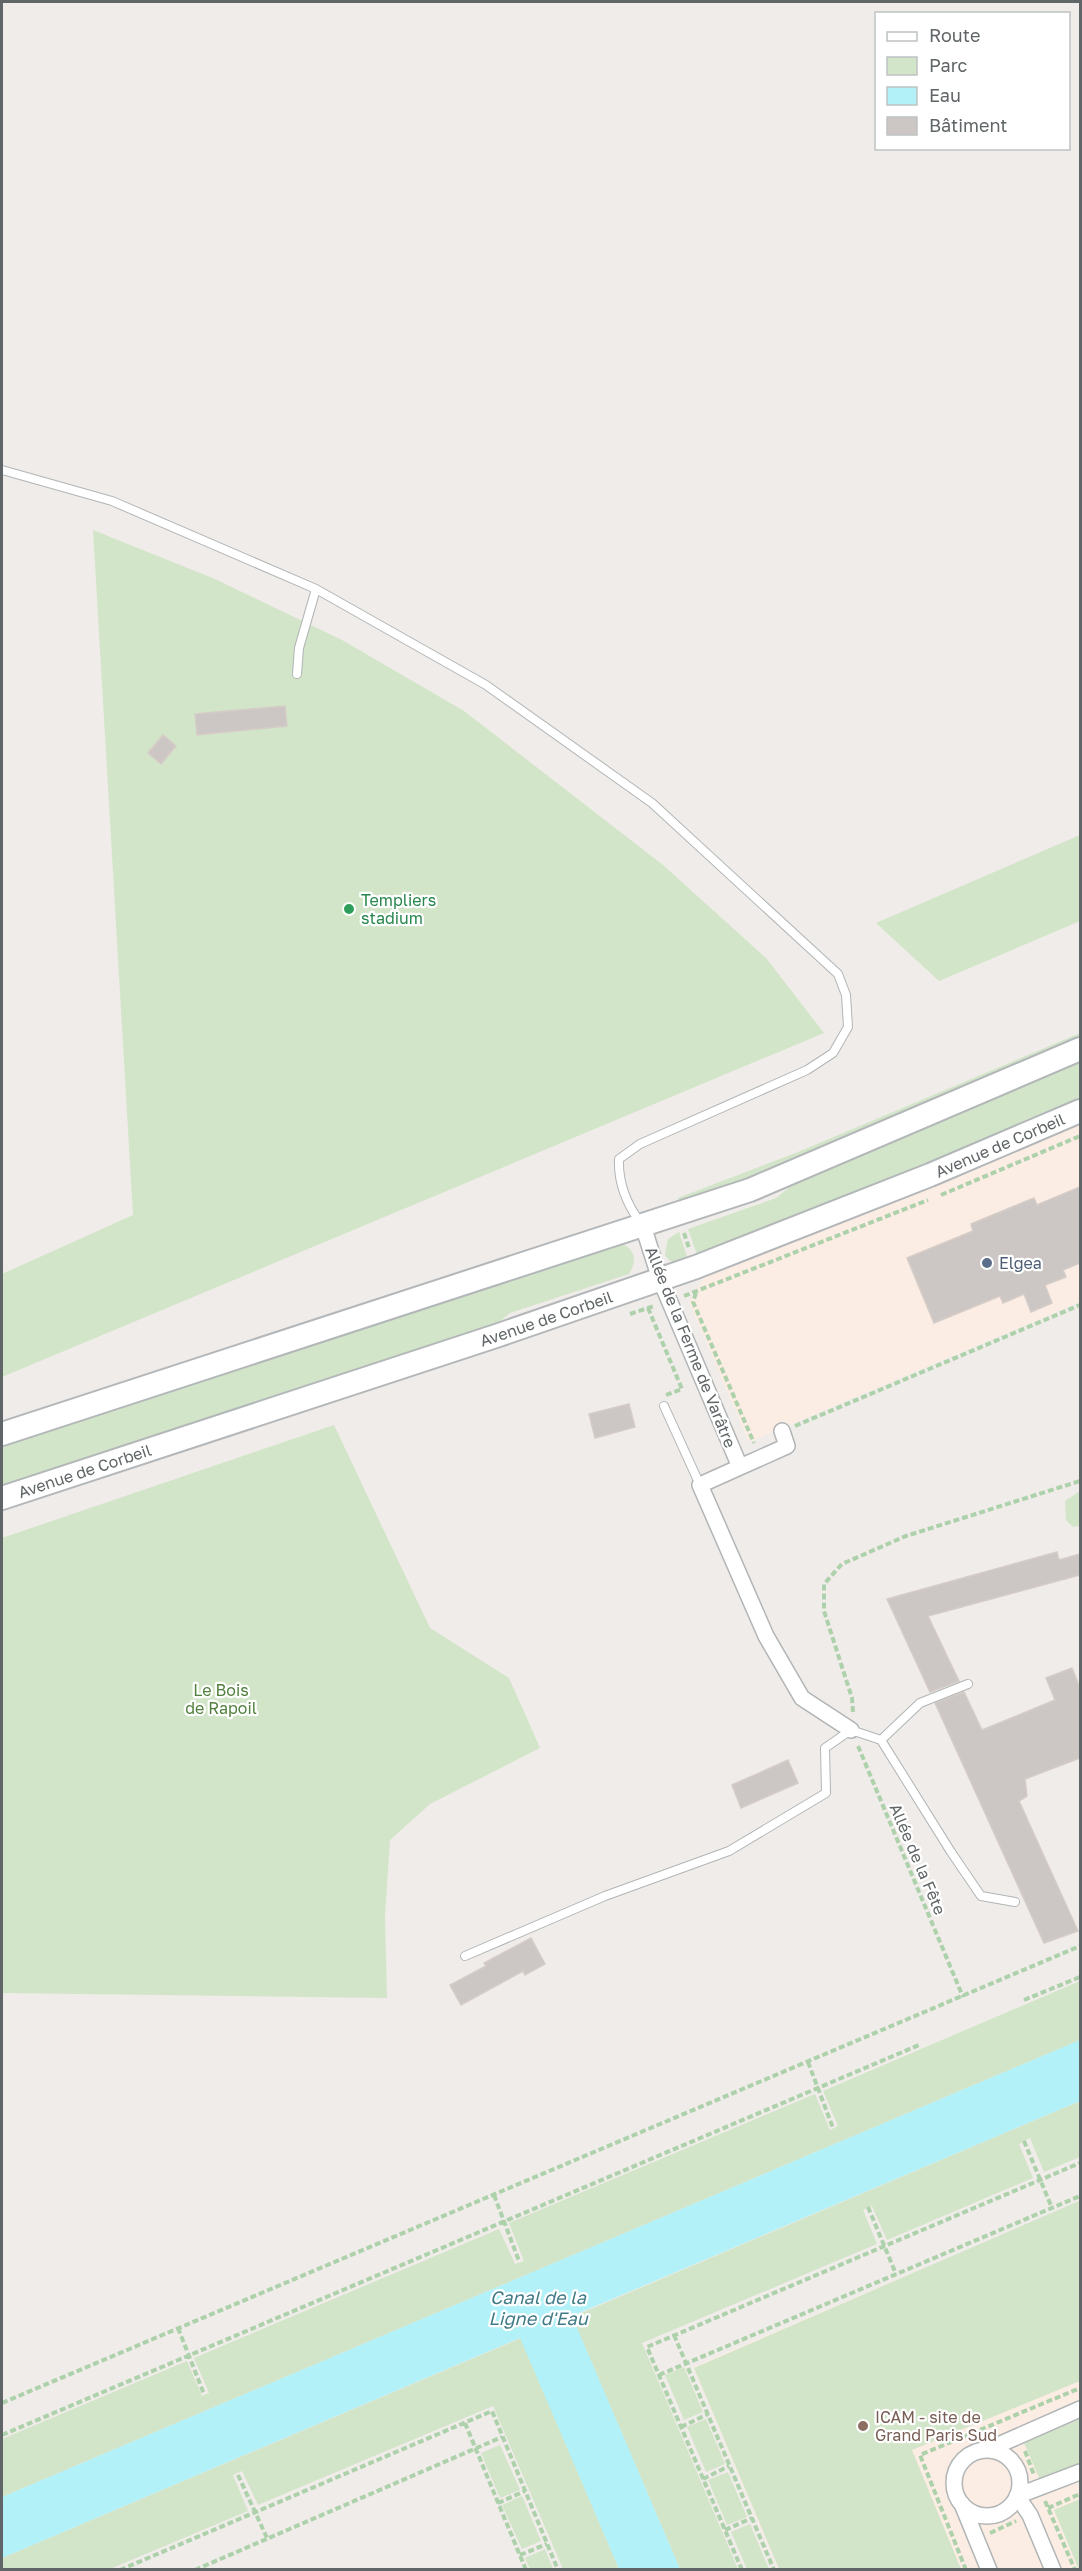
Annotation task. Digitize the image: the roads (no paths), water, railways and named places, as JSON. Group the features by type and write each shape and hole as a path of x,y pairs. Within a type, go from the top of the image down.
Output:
{"main road":[{"path":"2,1434 750,1190 1080,1049"},
{"name":"Avenue de Corbeil","path":"2,1498 496,1336 696,1267 930,1175 1080,1111"}],"street":[{"name":"Allée de la Ferme de Varâtre","path":"643,1226 660,1279 740,1467"},
{"name":"Allée de la Ferme de Varâtre","path":"700,1485 787,1446 782,1431"},
{"path":"700,1485 766,1636 802,1698 851,1730"},
{"path":"989,2570 954,2487 957,2469 969,2455 987,2450 1080,2409"},
{"path":"987,2450 996,2451 1012,2461 1019,2478 1017,2496 1030,2515 1053,2570"},
{"path":"962,2504 977,2514 987,2515 1004,2510 1017,2496 1080,2472"}],"lane":[{"path":"2,470 112,501 316,589 486,685 652,803 838,974 846,995 848,1027 833,1053 807,1070 640,1144 619,1159 618,1173 627,1204 643,1226"},
{"path":"297,674 299,648 316,589"},
{"path":"664,1406 700,1485"},
{"path":"881,1740 920,1703 968,1684"},
{"path":"465,1956 605,1896 729,1851 826,1793 825,1748 851,1730 881,1740 981,1896 1015,1902"}],"water":[{"name":"Canal de la Ligne d'Eau","path":"1080,2040 1080,2101 572,2316 680,2569 619,2569 520,2338 2,2558 2,2497"}],"place":[{"name":"Templiers stadium","path":"349,909"},
{"name":"Elgea","path":"987,1263"},
{"name":"ICAM - site de Grand Paris Sud","path":"863,2426"}],"park label":[{"name":"Le Bois de Rapoil","path":"221,1699"}]}
